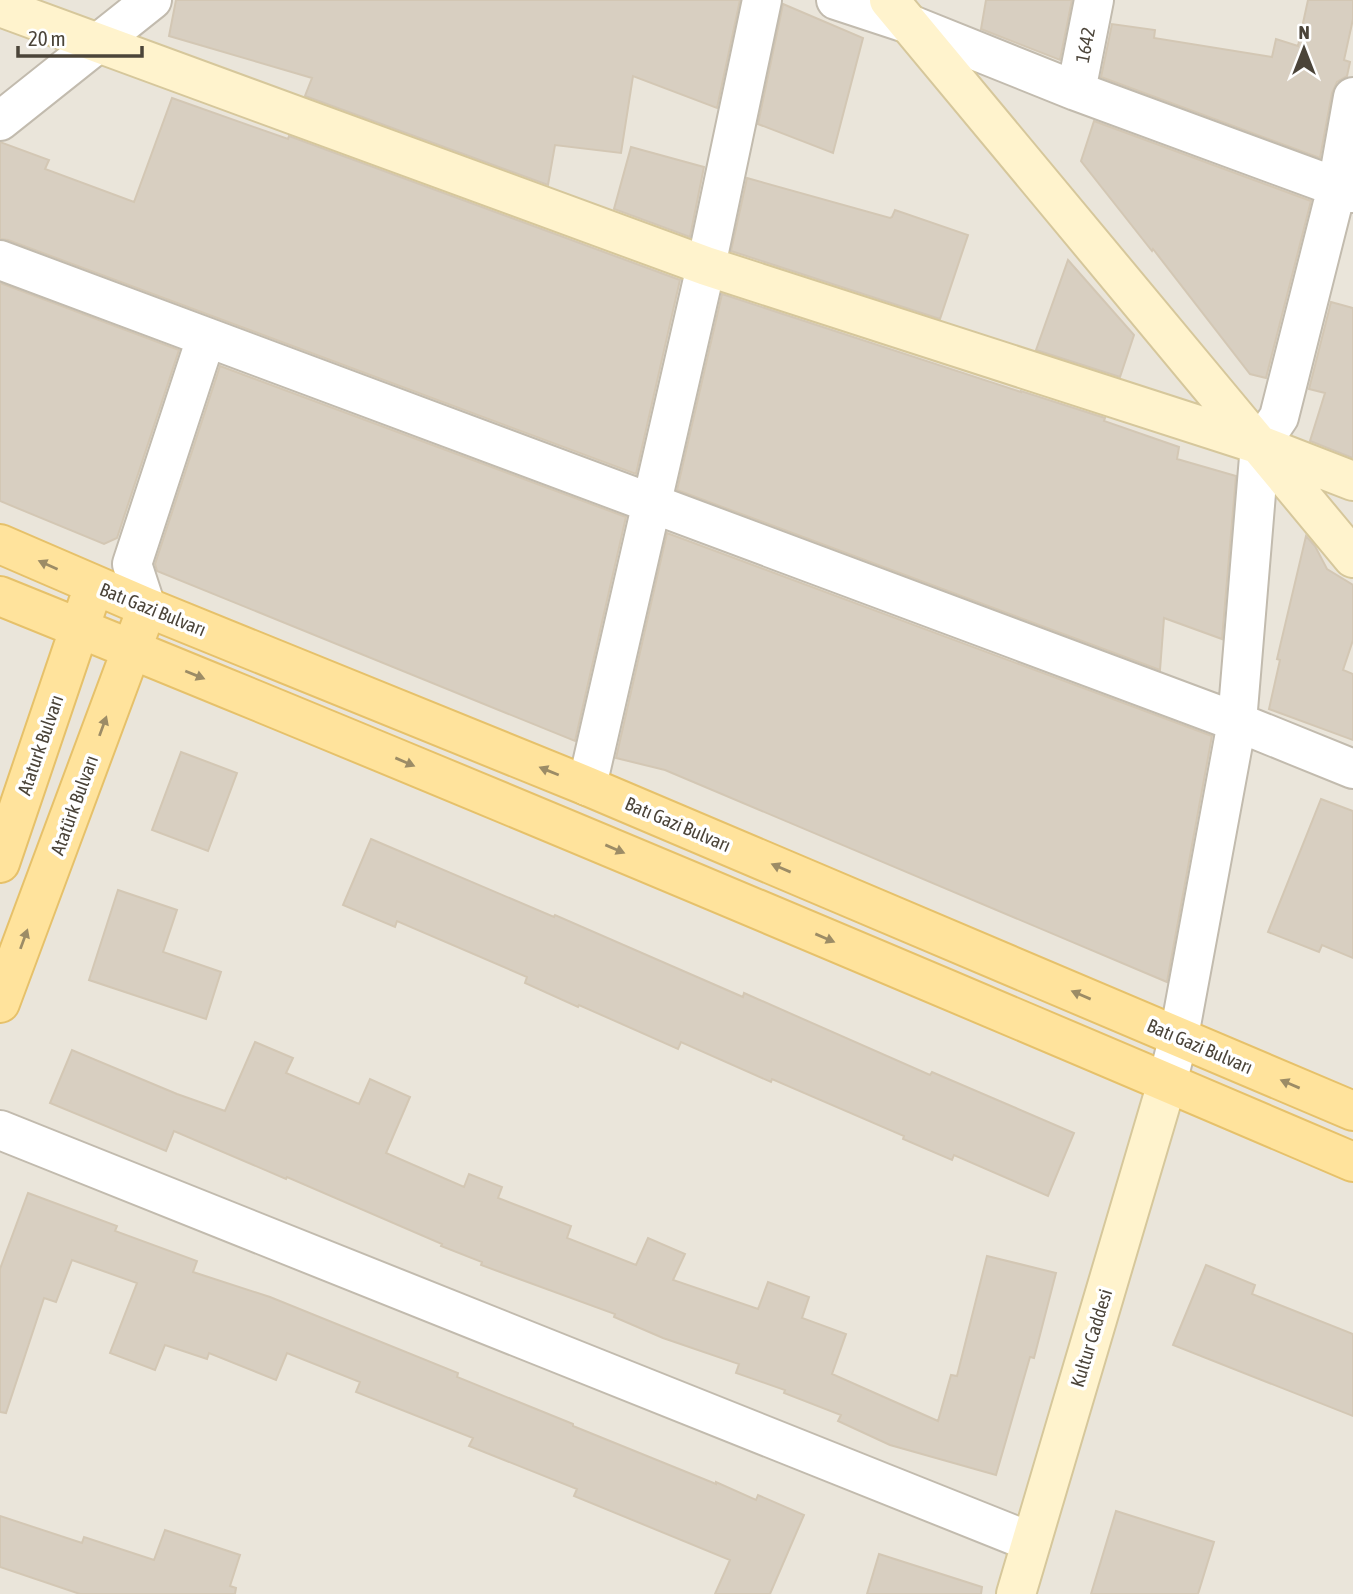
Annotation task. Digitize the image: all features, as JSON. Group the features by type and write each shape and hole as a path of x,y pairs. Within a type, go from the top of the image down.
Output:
{"main road":[{"name":"Batı Gazi Bulvarı","path":"0,544 95,586 587,786 1353,1111"},
{"name":"Ataturk Bulvarı","path":"0,863 95,586"},
{"path":"0,596 592,839 1353,1162"},
{"name":"Atatürk Bulvarı","path":"0,1003 146,607"}],"street":[{"path":"0,121 152,0"},
{"path":"587,786 705,266 762,0"},
{"path":"836,0 899,12 1076,91 1345,190"},
{"name":"1642","path":"1076,91 1094,0"},
{"path":"0,8 705,266 1260,445 1353,481"},
{"path":"899,12 1353,558"},
{"path":"1167,1083 1179,1037 1237,722 1260,445 1279,417 1345,190 1353,97"},
{"path":"0,260 1237,722 1353,769"},
{"path":"146,607 132,564 205,338"},
{"path":"95,586 132,564"},
{"name":"Kultur Caddesi","path":"1016,1594 1167,1083"},
{"path":"0,1130 1031,1542"}],"shaded area":[{"path":"0,0 1353,0 1353,1594 0,1594"}],"building":[{"path":"176,0 740,0 717,108 633,76 621,153 555,145 548,185 305,96 312,78 169,36"},
{"path":"986,0 1072,0 1060,60 981,29"},
{"path":"1308,0 1353,0 1353,19 1344,60 1350,62 1347,76 1337,82 1332,93 1320,158 1101,77 1112,24 1155,30 1154,38 1272,57 1276,39 1298,46"},
{"path":"783,4 863,38 833,153 758,124"},
{"path":"172,98 288,139 289,136 680,280 636,474 0,239 0,142 49,160 45,169 134,202"},
{"path":"1094,121 1311,201 1266,378 1250,374 1081,161"},
{"path":"631,147 704,167 690,237 614,209"},
{"path":"747,178 890,218 895,210 968,235 940,319 731,251"},
{"path":"1068,260 1134,335 1120,377 1036,350"},
{"path":"0,283 179,350 117,538 104,544 0,501"},
{"path":"722,294 1105,418 1104,421 1179,447 1177,459 1236,476 1222,639 1164,618 1160,670 677,490"},
{"path":"1331,302 1353,308 1353,458 1310,441 1325,393 1309,389"},
{"path":"220,366 626,517 575,741 157,571 155,564"},
{"path":"667,533 1212,736 1167,982 665,770 616,758"},
{"path":"1306,536 1315,546 1327,569 1353,585 1353,640 1343,670 1353,674 1353,740 1269,709 1280,660 1277,659"},
{"path":"181,752 237,773 208,851 152,830"},
{"path":"1321,799 1353,811 1353,958 1322,945 1319,952 1268,932"},
{"path":"371,839 743,997 744,993 930,1075 932,1072 1074,1133 1048,1196 954,1155 952,1160 903,1139 904,1136 681,1042 678,1049 579,1005 578,1007 525,983 527,977 397,921 395,927 343,905"},
{"path":"118,890 177,910 163,952 221,972 206,1019 89,980"},
{"path":"255,1042 293,1058 286,1073 359,1104 370,1079 410,1097 386,1153 464,1187 469,1174 502,1187 498,1198 571,1226 567,1238 636,1265 648,1238 685,1254 673,1280 758,1309 768,1282 809,1297 802,1318 846,1334 832,1374 938,1421 951,1375 957,1376 987,1256 1056,1273 1034,1358 1030,1357 996,1475 890,1445 838,1421 841,1415 784,1393 785,1390 736,1373 739,1364 663,1338 614,1317 615,1314 481,1265 482,1262 441,1246 442,1244 174,1131 166,1151 50,1103 72,1050 225,1111"},
{"path":"28,1193 117,1226 115,1231 197,1261 193,1272 270,1297 458,1373 457,1377 573,1426 756,1500 758,1495 804,1515 770,1594 715,1594 730,1560 574,1496 577,1489 469,1446 473,1438 356,1392 360,1382 287,1353 276,1380 209,1353 207,1359 165,1345 155,1370 110,1353 137,1283 72,1260 56,1302 44,1298 6,1413 0,1412 0,1269"},
{"path":"1206,1265 1255,1285 1252,1294 1353,1334 1353,1416 1173,1345"},
{"path":"1116,1511 1214,1542 1198,1594 1091,1594"},
{"path":"0,1516 82,1543 84,1537 154,1560 165,1530 240,1555 230,1586 236,1588 235,1594 80,1594 0,1567"},
{"path":"879,1554 982,1587 981,1594 867,1594"}]}
